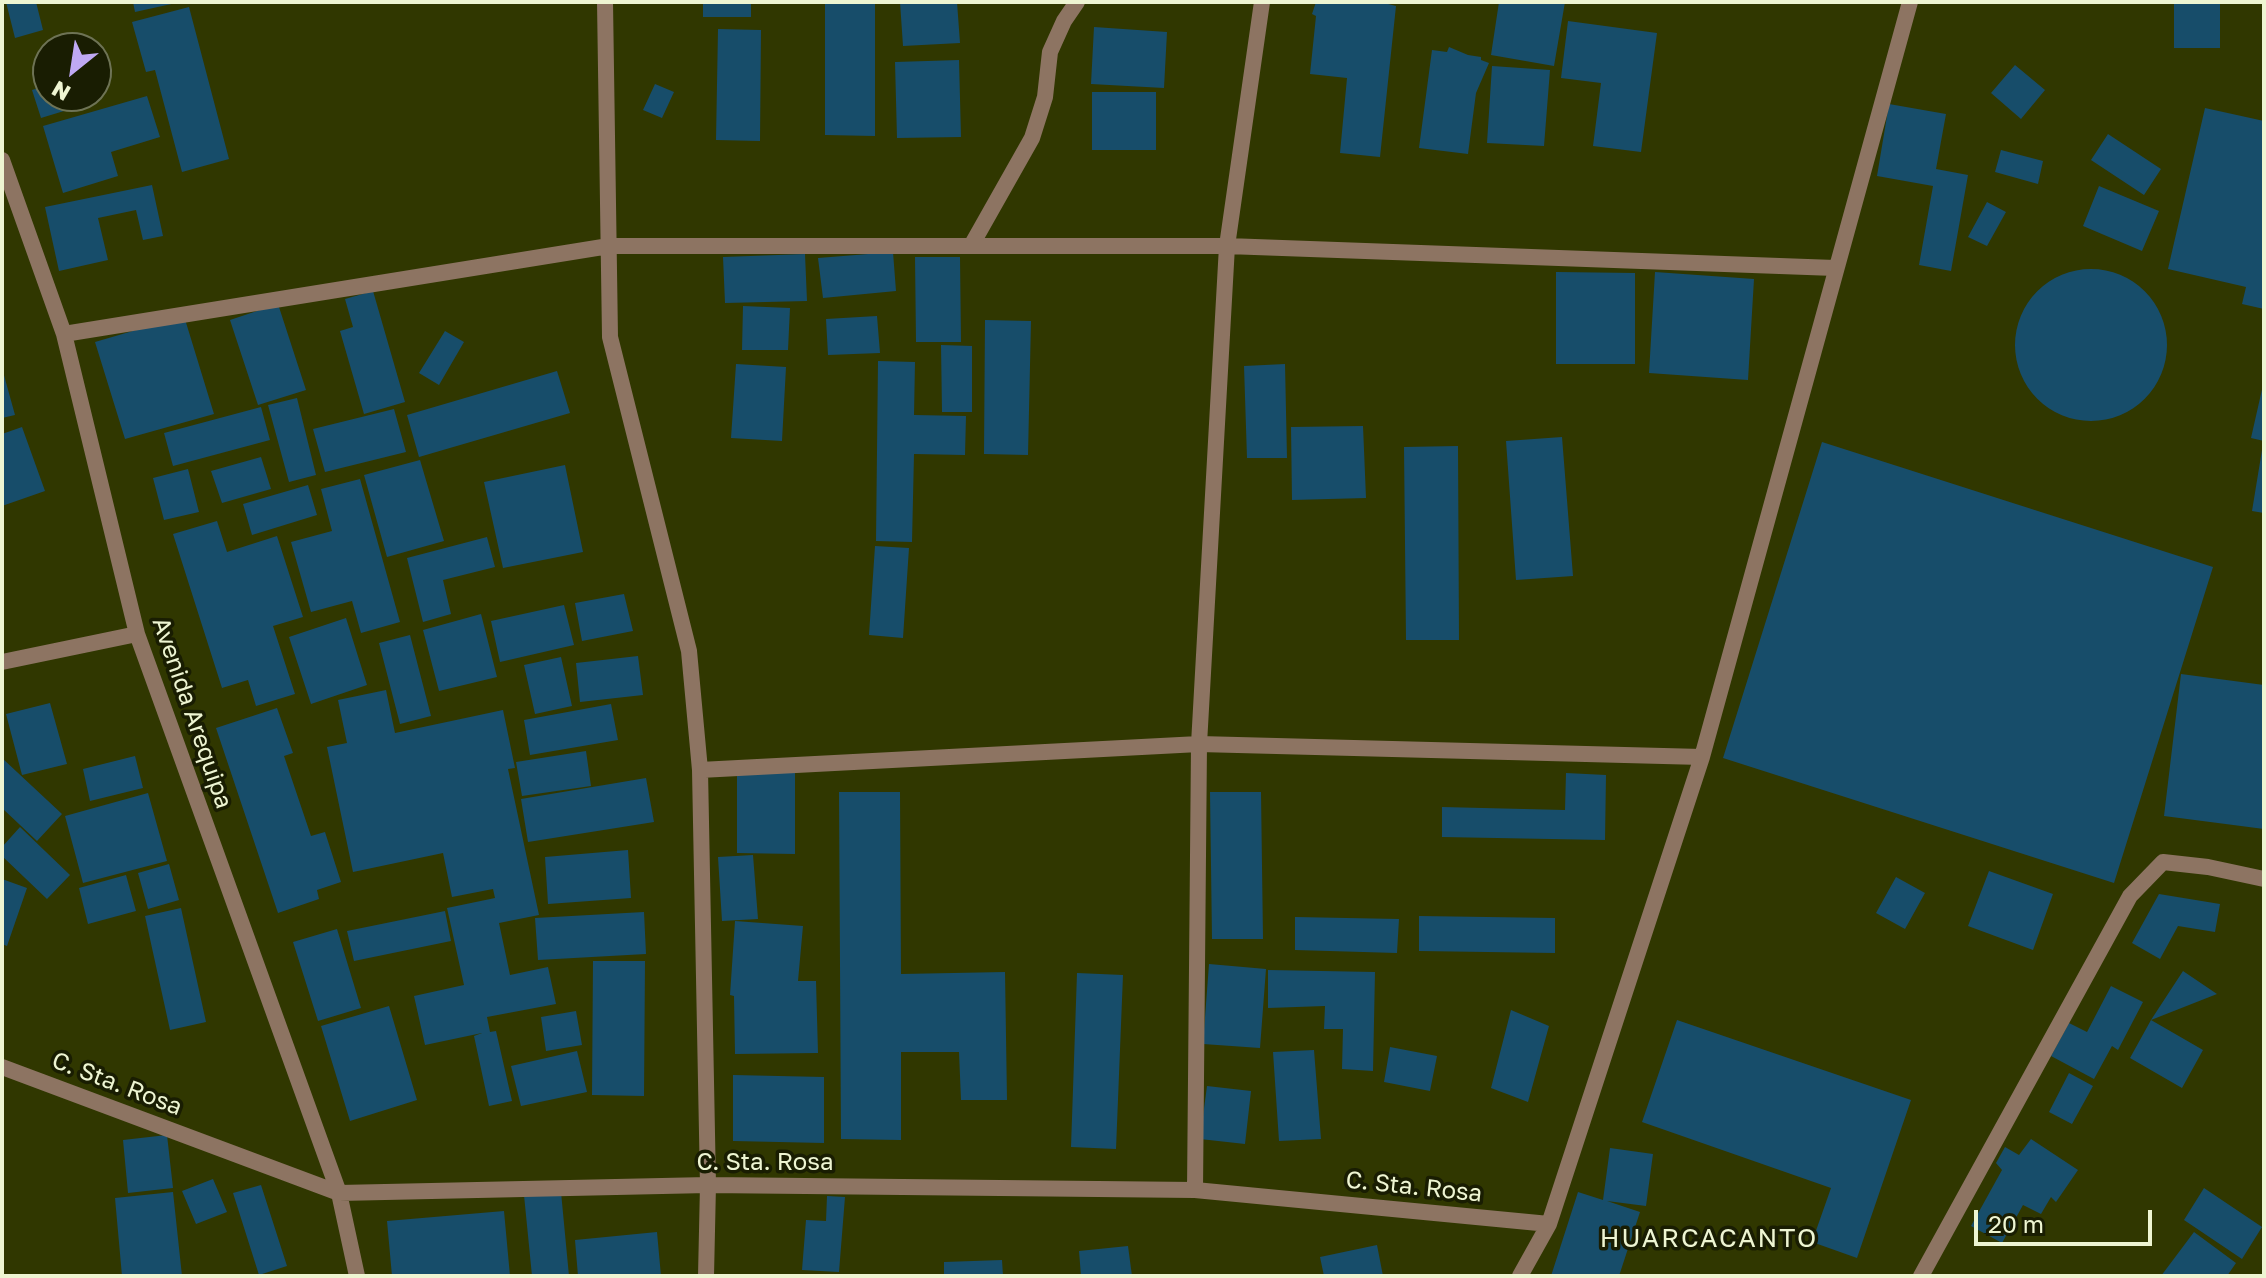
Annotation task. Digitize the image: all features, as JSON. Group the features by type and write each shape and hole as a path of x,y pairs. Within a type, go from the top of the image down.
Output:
{"street":[{"path":"605,2 610,337 689,651 700,770 708,1185 706,1276"},
{"path":"971,246 1032,138 1045,97 1050,52 1064,21 1077,2"},
{"path":"1195,1190 1199,744 1227,246 1262,2"},
{"path":"1520,1276 1549,1224 1702,757 1910,2"},
{"name":"Avenida Arequipa","path":"2,160 64,334 137,634 339,1193 357,1276"},
{"path":"64,334 609,246 1227,246 1835,268"},
{"path":"2,662 137,634"},
{"path":"700,770 1199,744 1702,757"},
{"path":"1921,1276 2130,896 2163,862 2208,867 2264,879"},
{"name":"C. Sta. Rosa","path":"2,1067 339,1193 708,1185 1195,1190 1549,1224"}],"building":[{"path":"6,2 36,2 43,30 15,38"},
{"path":"133,2 176,2 176,3 135,12"},
{"path":"703,2 751,2 751,17 703,17"},
{"path":"825,2 875,2 875,136 825,135"},
{"path":"900,2 957,2 960,43 903,46"},
{"path":"1316,2 1380,2 1396,6 1380,157 1340,153 1347,78 1310,74 1316,16 1312,14"},
{"path":"1499,2 1565,2 1554,66 1491,55"},
{"path":"2174,2 2220,2 2220,48 2174,48"},
{"path":"189,7 229,159 182,172 155,70 146,72 132,22"},
{"path":"1568,21 1657,33 1641,152 1593,146 1601,83 1561,78"},
{"path":"1094,27 1167,32 1164,88 1091,84"},
{"path":"718,29 761,30 760,141 716,140"},
{"path":"1449,47 1481,57 1489,63 1476,93 1468,154 1419,148 1432,50 1447,52"},
{"path":"959,60 961,137 897,138 895,62"},
{"path":"2015,65 2045,90 2021,119 1991,93"},
{"path":"1492,66 1550,70 1544,146 1487,143"},
{"path":"655,84 674,92 662,118 643,110"},
{"path":"1092,92 1156,92 1156,150 1092,150"},
{"path":"147,96 160,137 111,152 118,176 63,193 43,126 92,112 112,112 112,106"},
{"path":"1889,104 1946,114 1936,169 1968,175 1951,271 1919,265 1933,186 1877,176"},
{"path":"2205,108 2264,121 2264,309 2242,304 2246,287 2168,269"},
{"path":"39,112 61,112 41,118"},
{"path":"2108,134 2161,169 2144,195 2091,160"},
{"path":"2001,150 2043,161 2038,184 1995,172"},
{"path":"152,185 163,236 143,240 136,210 98,218 108,260 59,271 45,207"},
{"path":"2099,186 2159,211 2142,251 2083,226"},
{"path":"1987,202 2006,212 1987,246 1968,237"},
{"path":"893,252 896,291 823,298 818,258"},
{"path":"805,254 807,301 725,303 723,257"},
{"path":"915,257 960,257 961,342 916,342"},
{"path":"2091,269 2120,275 2145,291 2161,316 2167,345 2161,374 2145,399 2120,415 2091,421 2062,415 2037,399 2021,374 2015,345 2021,316 2037,291 2062,275"},
{"path":"1556,272 1635,273 1635,364 1556,364"},
{"path":"1655,272 1754,279 1748,380 1649,373"},
{"path":"373,291 405,402 364,414 340,331 353,327 345,299"},
{"path":"278,304 306,390 258,405 230,320"},
{"path":"743,306 790,308 788,350 742,350"},
{"path":"184,316 214,414 125,439 95,342"},
{"path":"877,316 880,353 828,355 826,319"},
{"path":"985,320 1031,321 1028,455 984,454"},
{"path":"445,331 464,342 439,385 419,373"},
{"path":"941,345 972,346 972,412 942,412"},
{"path":"878,361 915,362 914,415 966,416 965,455 914,454 912,542 876,541"},
{"path":"736,364 786,367 782,441 731,438"},
{"path":"1285,364 1287,458 1247,458 1244,366"},
{"path":"2,368 15,415 2,418"},
{"path":"557,371 570,413 419,457 407,415"},
{"path":"2264,385 2264,441 2251,438"},
{"path":"297,398 316,475 289,482 268,405"},
{"path":"261,407 270,440 173,466 164,433"},
{"path":"394,409 406,452 325,472 313,429"},
{"path":"1363,426 1366,498 1292,500 1291,427"},
{"path":"22,427 45,491 2,506 2,434"},
{"path":"1562,437 1573,576 1516,580 1506,441"},
{"path":"1822,442 2213,567 2114,883 1723,758"},
{"path":"1458,446 1459,640 1406,640 1404,447"},
{"path":"2264,450 2264,513 2252,511"},
{"path":"261,457 271,489 222,503 211,471"},
{"path":"420,460 444,541 387,557 364,475"},
{"path":"565,465 583,552 503,568 484,482"},
{"path":"188,469 199,512 164,520 153,478"},
{"path":"360,479 400,622 361,633 352,601 311,612 291,542 332,531 321,489"},
{"path":"308,485 317,515 252,535 243,504"},
{"path":"217,521 227,552 277,536 303,617 273,626 295,694 256,706 248,680 222,688 173,534"},
{"path":"487,537 495,567 443,580 451,614 423,622 407,558"},
{"path":"875,546 909,548 903,638 869,635"},
{"path":"624,594 633,631 582,641 575,603"},
{"path":"564,605 574,645 500,662 491,621"},
{"path":"481,614 497,677 439,691 423,630"},
{"path":"346,618 367,685 311,704 289,637"},
{"path":"410,635 431,716 400,724 379,643"},
{"path":"638,656 643,695 580,702 576,663"},
{"path":"561,657 572,706 535,714 524,665"},
{"path":"2181,674 2264,685 2264,829 2164,816"},
{"path":"386,690 395,733 503,710 515,768 508,769 539,915 499,923 510,975 548,967 556,1004 487,1017 490,1032 496,1031 512,1101 489,1106 474,1036 482,1033 425,1045 414,996 464,985 447,908 495,898 493,889 452,897 443,853 353,872 327,747 347,743 338,700"},
{"path":"50,703 67,764 22,775 6,714"},
{"path":"611,704 618,740 530,755 524,720"},
{"path":"277,708 293,753 284,756 311,836 325,832 341,882 317,890 319,899 278,913 216,728"},
{"path":"586,751 591,786 522,796 516,762"},
{"path":"135,756 143,788 90,801 83,769"},
{"path":"2,758 62,814 37,841 2,808"},
{"path":"737,771 795,772 795,854 737,853"},
{"path":"1566,773 1606,775 1605,840 1442,837 1442,807 1565,810"},
{"path":"646,778 654,822 528,842 521,799"},
{"path":"839,792 900,792 901,974 1005,972 1007,1100 961,1100 959,1052 901,1052 901,1140 841,1139"},
{"path":"1210,792 1261,792 1263,939 1212,939"},
{"path":"148,793 167,861 83,883 65,816"},
{"path":"20,827 70,875 47,899 2,856 2,847"},
{"path":"628,850 631,898 548,904 545,857"},
{"path":"753,855 758,919 722,921 718,857"},
{"path":"169,864 179,900 148,909 138,873"},
{"path":"1989,871 2053,894 2033,950 1968,926"},
{"path":"126,875 136,911 88,924 79,888"},
{"path":"1896,877 1925,893 1905,929 1876,913"},
{"path":"2,879 27,888 7,946 2,944"},
{"path":"2159,894 2220,904 2215,932 2178,926 2160,959 2132,943"},
{"path":"181,908 206,1022 170,1030 145,916"},
{"path":"445,911 451,941 354,961 347,931"},
{"path":"644,912 646,954 538,960 535,918"},
{"path":"1419,916 1555,918 1555,953 1419,951"},
{"path":"1295,917 1399,919 1397,953 1295,950"},
{"path":"735,921 803,926 798,981 816,981 818,1053 735,1054 734,996 730,995"},
{"path":"337,929 361,1008 318,1021 293,942"},
{"path":"593,961 645,961 644,1096 592,1095"},
{"path":"1209,964 1266,969 1260,1048 1203,1044"},
{"path":"1268,970 1375,972 1373,1071 1342,1069 1343,1029 1324,1029 1325,1006 1268,1008"},
{"path":"2183,971 2217,994 2151,1020"},
{"path":"1077,973 1123,975 1116,1149 1071,1147"},
{"path":"2111,986 2143,1002 2118,1050 2112,1046 2094,1079 2051,1056 2069,1023 2087,1032"},
{"path":"389,1006 417,1100 350,1121 321,1026"},
{"path":"1511,1010 1549,1026 1528,1102 1491,1088"},
{"path":"576,1011 582,1045 546,1051 541,1017"},
{"path":"1677,1020 1911,1100 1857,1258 1812,1242 1831,1188 1642,1122"},
{"path":"2151,1020 2203,1050 2182,1088 2130,1058"},
{"path":"1390,1047 1437,1056 1430,1091 1384,1082"},
{"path":"1314,1050 1321,1139 1279,1141 1273,1052"},
{"path":"577,1051 587,1092 521,1106 511,1066"},
{"path":"2069,1073 2093,1086 2072,1124 2049,1112"},
{"path":"733,1075 824,1077 824,1143 733,1141"},
{"path":"1207,1086 1251,1091 1245,1144 1200,1139"},
{"path":"167,1135 173,1188 128,1193 123,1140"},
{"path":"2031,1139 2078,1170 2056,1202 2051,1197 2041,1214 2023,1205 2002,1243 1971,1226 2002,1170 1996,1163 2005,1147 2019,1155"},
{"path":"1610,1148 1653,1154 1646,1206 1607,1201 1640,1212 1619,1276 1551,1276 1578,1192 1603,1200"},
{"path":"213,1179 227,1212 196,1224 182,1191"},
{"path":"261,1185 287,1266 259,1275 233,1193"},
{"path":"2204,1188 2262,1227 2242,1259 2184,1220"},
{"path":"173,1192 182,1276 122,1276 115,1198"},
{"path":"561,1192 569,1276 532,1276 524,1195"},
{"path":"827,1196 845,1197 839,1272 802,1270 806,1220 826,1221"},
{"path":"504,1211 510,1276 392,1276 387,1221"},
{"path":"657,1232 661,1276 578,1276 575,1240"},
{"path":"2194,1232 2236,1263 2227,1276 2161,1276"},
{"path":"1377,1245 1383,1276 1324,1276 1320,1257"},
{"path":"1128,1246 1132,1276 1081,1276 1079,1251"},
{"path":"1002,1260 1003,1276 944,1276 944,1262"}],"district":[{"name":"HUARCACANTO","path":"1709,1239"}]}
